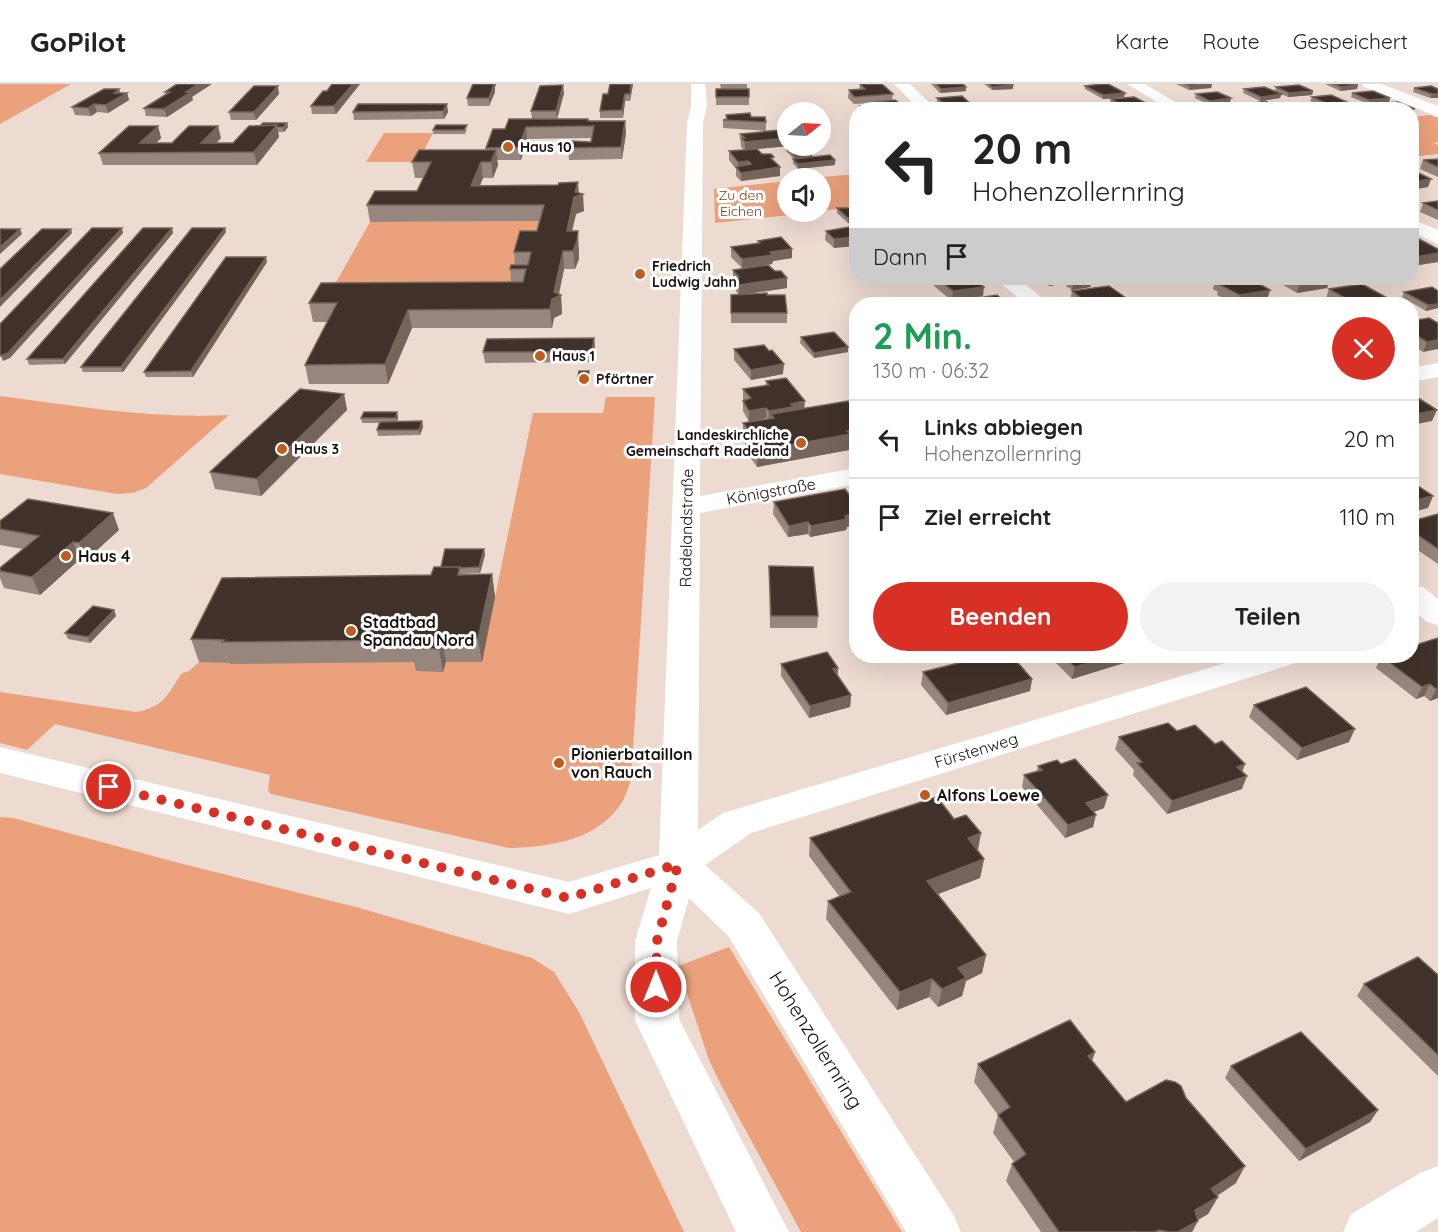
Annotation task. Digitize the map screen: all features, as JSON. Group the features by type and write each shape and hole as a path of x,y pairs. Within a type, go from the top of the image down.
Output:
{"street":[{"name":"Radelandstraße","path":"678,864 698,84"},
{"path":"901,84 921,102"},
{"path":"1134,84 1167,102"},
{"path":"1369,84 1413,102"},
{"path":"1419,104 1438,112"},
{"path":"1419,228 1438,238"},
{"path":"1013,285 1030,297"},
{"path":"1419,374 1438,370"},
{"name":"Königstraße","path":"686,507 849,477"},
{"name":"Fürstenweg","path":"678,864 737,823 1261,663"},
{"path":"0,760 568,898 678,864"},
{"path":"678,864 657,941 655,971 657,1020 763,1232"},
{"name":"Hohenzollernring","path":"678,864 744,925 935,1232"},
{"path":"1369,1232 1438,1190"}],"green space":[{"path":"0,84 71,84 0,124"},
{"path":"1430,115 1438,118 1438,142 1434,143 1438,145 1438,154 1419,156 1419,116"},
{"path":"384,133 433,133 418,162 366,162"},
{"path":"849,175 849,208 831,210 831,176"},
{"name":"Zu den Eichen","path":"777,182 777,217 715,223 714,189"},
{"path":"546,221 530,283 325,302 370,222"},
{"path":"0,396 143,413 229,415 146,488 132,493 117,494 0,474"},
{"path":"606,397 655,397 631,780 623,800 612,815 587,833 557,843 509,848 271,794 268,791 270,775 55,724 27,750 0,743 0,692 136,712 158,704 168,694 181,674 189,671 199,662 418,662 443,671 446,662 495,597 533,413 603,413"},
{"path":"0,817 13,818 179,863 356,907 532,958 554,972 579,1012 684,1232 0,1232"},
{"path":"729,947 902,1232 801,1232 709,1060 678,966"}],"building":[{"path":"177,84 198,84 186,92 191,92 164,109 144,108 170,92 165,92"},
{"path":"332,84 353,84 334,106 311,106 323,91 327,91"},
{"path":"473,84 494,84 489,98 467,98"},
{"path":"610,84 631,84 630,94 625,94 622,110 600,111 603,94 608,94"},
{"path":"860,84 882,84 893,94 854,97 849,90 865,89"},
{"path":"936,84 963,84 966,87 941,89"},
{"path":"989,84 1012,84 1013,85 992,87"},
{"path":"1108,84 1125,93 1103,95 1085,86"},
{"path":"1185,84 1212,84 1190,86"},
{"path":"1333,84 1353,84 1358,85 1341,87"},
{"path":"563,85 556,111 531,111 540,86"},
{"path":"1299,85 1313,91 1289,93 1276,87"},
{"path":"254,86 278,86 254,112 229,112"},
{"path":"1431,86 1438,89 1438,94 1414,88"},
{"path":"1264,87 1282,94 1261,97 1244,89"},
{"path":"104,89 119,89 114,93 127,93 106,105 94,104 88,108 72,107"},
{"path":"716,89 749,89 749,97 716,97"},
{"path":"1373,91 1390,98 1369,100 1352,93"},
{"path":"1217,92 1231,98 1210,101 1196,94"},
{"path":"1331,95 1347,102 1323,102 1312,97"},
{"path":"962,96 969,102 942,102 937,98"},
{"path":"1134,97 1144,102 1116,102 1111,99"},
{"path":"895,100 898,102 874,102"},
{"path":"358,104 447,104 443,111 353,112"},
{"path":"750,113 751,117 765,117 766,122 723,120 727,119 726,115"},
{"path":"509,119 625,121 621,147 568,148 570,141 591,142 594,126 526,127 519,147 486,148 493,129 505,129"},
{"path":"263,123 287,123 283,127 260,126"},
{"path":"277,125 254,152 99,153 129,126 158,126 140,143 172,143 189,126 218,126 201,143 233,143 249,126"},
{"path":"436,125 467,125 464,130 433,130"},
{"path":"777,130 777,139 745,142 741,138 745,138 740,134"},
{"path":"757,149 762,154 771,154 774,157 771,158 780,167 741,173 736,167 751,164 748,161 738,162 729,151"},
{"path":"419,150 496,150 491,162 481,162 471,186 558,185 559,183 578,182 575,192 583,194 574,197 567,231 578,231 577,241 573,251 563,251 554,292 561,295 552,299 550,309 408,310 385,364 305,365 337,303 309,303 321,283 523,282 526,269 510,269 511,265 528,265 531,252 514,252 520,231 537,231 544,205 367,205 375,191 417,191 431,162 412,162"},
{"path":"831,156 835,160 798,164 793,159"},
{"path":"1438,159 1438,167 1423,160"},
{"path":"1419,173 1431,179 1419,181"},
{"path":"1438,201 1438,210 1423,203"},
{"path":"837,208 849,208 848,218"},
{"path":"849,227 849,238 834,239 826,231"},
{"path":"92,228 122,228 8,353 0,356 0,324"},
{"path":"143,228 172,228 63,359 27,359"},
{"path":"192,228 225,228 121,367 81,367"},
{"path":"0,229 20,229 0,247"},
{"path":"42,229 71,229 0,300 0,269"},
{"path":"781,237 792,249 770,252 773,255 742,259 731,247 760,243 758,241"},
{"path":"1419,239 1438,249 1438,253 1419,256"},
{"path":"226,257 266,257 191,371 144,372"},
{"path":"768,265 775,271 781,271 787,278 739,285 733,278 739,277 733,270"},
{"path":"945,285 982,285 984,287 953,291"},
{"path":"1220,285 1261,285 1270,290 1240,295"},
{"path":"1364,285 1386,297 1343,297 1329,289"},
{"path":"1109,286 1125,297 1080,297 1072,291"},
{"path":"1432,287 1438,291 1438,304 1428,305 1419,300 1419,297 1413,297 1404,292"},
{"path":"767,293 767,295 785,295 787,313 731,313 731,295"},
{"path":"1429,318 1438,323 1438,340 1427,342 1419,337 1419,320"},
{"path":"834,332 848,347 814,353 801,337"},
{"path":"594,338 592,352 483,352 487,339"},
{"path":"764,345 769,351 772,350 784,364 751,370 734,349"},
{"path":"579,371 589,371 588,377 578,377"},
{"path":"786,378 805,401 791,404 793,407 769,411 766,408 749,411 743,401 751,398 743,389 769,385 766,381"},
{"path":"300,389 344,394 257,479 210,472"},
{"path":"1419,398 1437,410 1419,414"},
{"path":"848,401 849,431 847,431 849,434 758,451 745,434 751,433 743,423 774,418 771,414"},
{"path":"364,412 397,412 396,418 361,418"},
{"path":"422,421 419,430 377,430 380,422"},
{"path":"1419,487 1433,496 1419,499"},
{"path":"845,489 849,494 849,515 845,516 847,519 811,526 808,522 789,526 774,502"},
{"path":"28,499 113,513 79,543 73,542 32,577 0,571 0,568 39,536 0,529 0,521"},
{"path":"1438,514 1438,549 1419,536 1419,519"},
{"path":"445,549 484,549 479,567 459,568 441,567"},
{"path":"769,566 813,567 818,616 771,616"},
{"name":"Stadtbad Spandau Nord","path":"434,567 460,567 458,575 492,574 478,639 442,639 439,649 411,648 413,640 222,642 224,640 191,639 222,578 431,575"},
{"path":"93,606 114,610 88,637 65,633"},
{"path":"1438,638 1438,688 1436,689 1430,684 1422,687 1390,663 1419,663 1419,644"},
{"path":"827,652 838,668 833,669 851,695 810,706 781,664"},
{"path":"958,663 1018,663 1032,679 948,703 923,672"},
{"path":"1071,663 1088,663 1075,667"},
{"path":"1306,687 1355,729 1302,748 1254,705"},
{"path":"1168,723 1177,731 1195,725 1215,744 1222,741 1245,764 1237,767 1247,776 1172,801 1137,763 1142,762 1119,737"},
{"path":"1075,759 1108,795 1086,803 1096,815 1068,825 1024,775 1042,770 1038,766 1057,760 1061,764"},
{"path":"937,797 954,819 966,815 981,833 968,838 984,859 927,881 986,955 958,968 966,978 942,989 932,979 900,992 828,901 851,892 810,838"},
{"path":"1418,957 1438,975 1438,1055 1364,984"},
{"path":"1070,1020 1095,1052 1088,1056 1126,1102 1166,1080 1175,1082 1181,1086 1186,1098 1245,1166 1211,1189 1218,1197 1195,1210 1198,1221 1178,1232 1159,1230 1155,1232 1059,1232 1012,1164 1026,1154 998,1115 1010,1107 978,1064"},
{"path":"1301,1032 1378,1110 1306,1149 1231,1066"}],"place":[{"name":"Haus 10","path":"508,147"},
{"name":"Friedrich Ludwig Jahn","path":"640,274"},
{"name":"Haus 1","path":"540,356"},
{"name":"Pförtner","path":"584,379"},
{"name":"Landeskirchliche Gemeinschaft Radeland","path":"801,443"},
{"name":"Haus 3","path":"282,449"},
{"name":"Haus 4","path":"66,556"},
{"name":"Stadtbad Spandau Nord","path":"351,631"},
{"name":"Pionierbataillon von Rauch","path":"559,763"},
{"name":"Alfons Loewe","path":"925,795"}],"route":[{"path":"109,787 568,898 678,864 657,941 656,987"}]}
